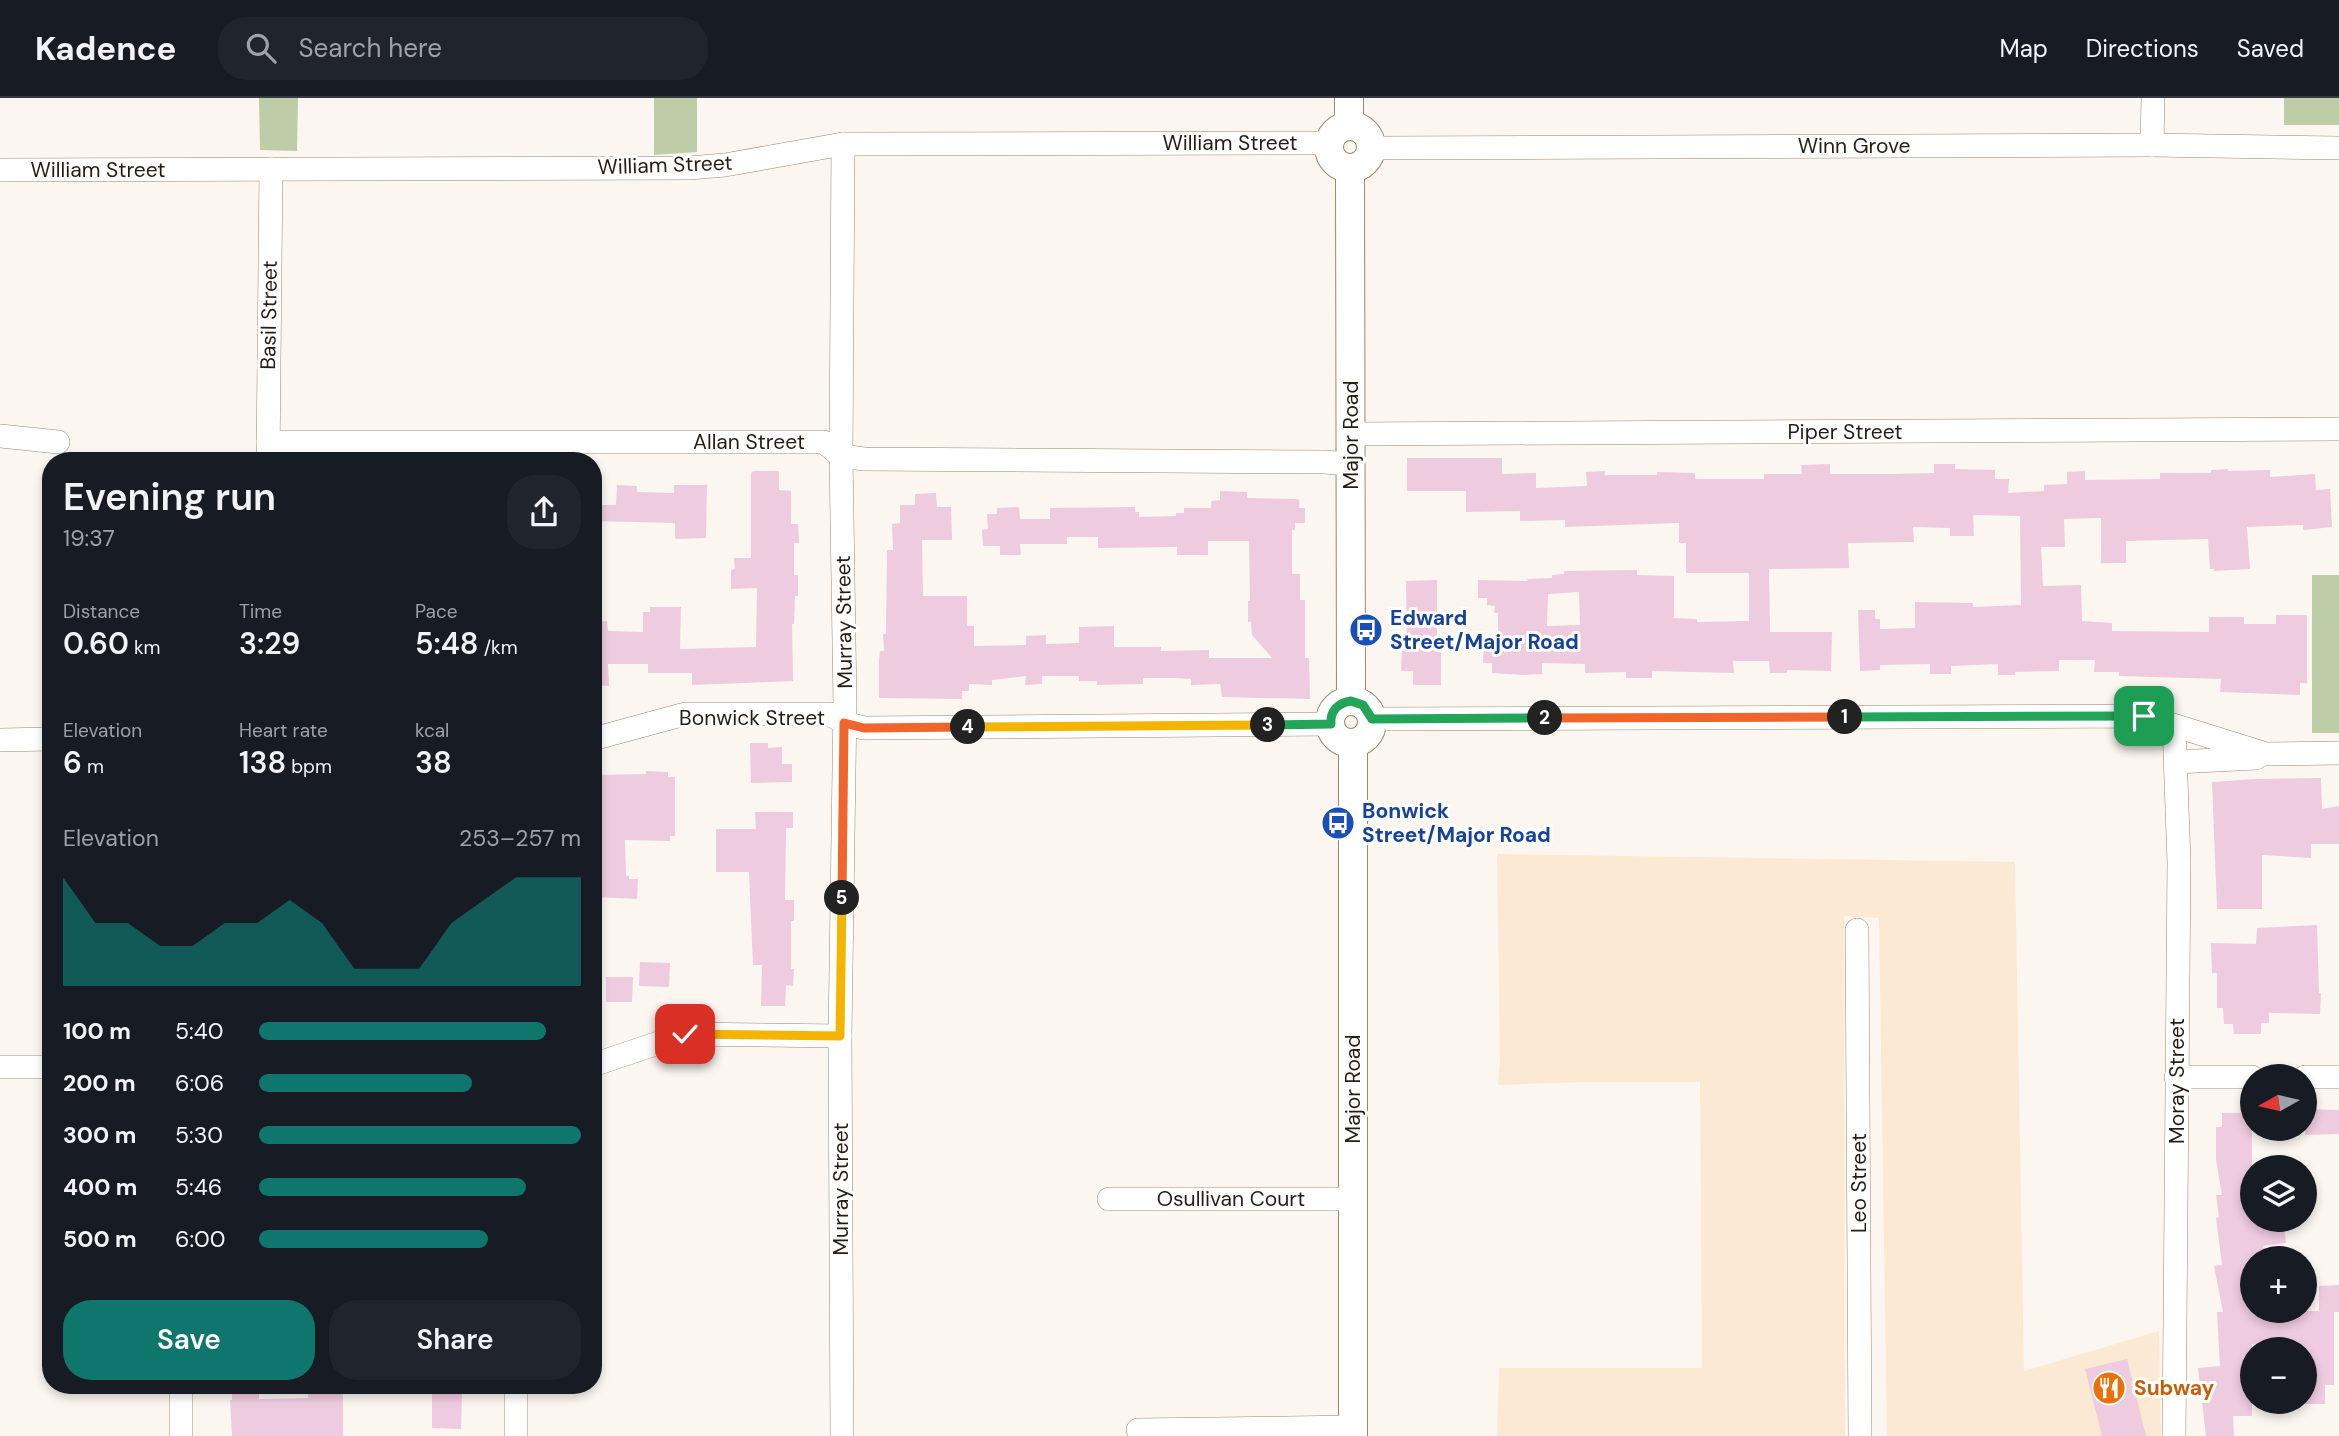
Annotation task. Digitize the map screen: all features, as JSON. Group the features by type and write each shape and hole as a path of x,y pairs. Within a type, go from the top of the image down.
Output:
{"street":[{"path":"1349,98 1349,126"},
{"path":"2152,145 2153,98"},
{"path":"1349,126 1361,129 1367,134 1360,159 1341,166 1329,154 1329,145 1334,132 1339,128 1349,126"},
{"name":"William Street","path":"0,170 689,167 725,165 843,144 1329,145"},
{"name":"Murray Street","path":"842,1436 840,1036 844,723 841,456 843,144"},
{"name":"Winn Grove","path":"1360,159 1391,148 2152,145 2339,148"},
{"name":"Major Road","path":"1360,159 1351,464 1361,710"},
{"name":"Basil Street","path":"268,451 271,169"},
{"name":"Piper Street","path":"1352,434 2339,429"},
{"path":"0,436 58,442"},
{"name":"Allan Street","path":"268,451 824,442 841,456 892,459 1351,464"},
{"path":"1361,710 1369,732 1360,741 1353,743 1341,740 1332,731 1331,719 1336,708 2144,716 2266,754 2339,753"},
{"name":"Bonwick Street","path":"602,737 685,714 830,715 844,723 864,728 1331,724"},
{"name":"Moray Street","path":"2174,726 2179,862 2174,1436"},
{"path":"0,740 42,739"},
{"name":"Major Road","path":"1353,743 1353,1432"},
{"path":"2176,762 2258,758 2266,754"},
{"name":"Leo Street","path":"1857,930 1860,1436"},
{"path":"602,1062 685,1034 840,1036"},
{"path":"0,1068 42,1067"},
{"path":"2176,1077 2240,1077"},
{"path":"2317,1077 2339,1077"},
{"name":"Osullivan Court","path":"1109,1199 1354,1199"},
{"path":"181,1394 181,1436"},
{"path":"516,1394 516,1436"},
{"path":"1138,1430 1353,1432"}],"shaded area":[{"path":"1497,854 2015,862 2024,1371 2159,1331 2161,1436 1887,1436 1879,918 1844,916 1845,1436 1497,1436 1499,1368 1702,1368 1700,1082 1498,1085"}],"green space":[{"path":"259,98 298,98 297,151 260,150"},
{"path":"654,98 697,98 697,152 654,155"},
{"path":"2284,98 2339,98 2339,125 2284,125"},
{"path":"2312,575 2339,575 2339,733 2312,733"}],"building":[{"path":"1407,458 1502,458 1502,474 1536,473 1536,488 1587,486 1586,472 1605,471 1605,475 1695,473 1695,479 1764,479 1764,474 1802,474 1801,465 1830,464 1830,474 1934,473 1934,464 1955,464 1955,469 1995,470 1995,479 2009,479 2008,493 2044,491 2044,485 2067,484 2067,472 2085,471 2085,480 2160,479 2160,473 2211,473 2211,470 2228,469 2270,470 2270,477 2315,474 2316,490 2330,489 2332,527 2303,530 2303,525 2247,527 2250,569 2210,569 2208,539 2126,541 2126,563 2101,563 2101,518 2064,519 2065,547 2041,547 2043,586 2081,585 2082,621 2112,623 2112,631 2209,632 2209,617 2244,617 2244,624 2276,624 2276,615 2307,615 2307,683 2300,683 2300,695 2220,692 2221,679 2119,676 2119,672 2094,672 2095,660 2059,660 2059,671 2015,672 2015,675 1998,675 1998,664 1951,666 1951,674 1930,674 1930,664 1880,665 1880,670 1860,671 1858,610 1875,610 1875,619 1880,619 1880,629 1915,628 1915,602 1973,603 1973,607 2021,605 2020,516 1973,515 1974,536 1950,536 1950,528 1913,527 1914,542 1848,543 1849,568 1769,569 1770,632 1832,632 1831,671 1787,670 1787,673 1770,673 1769,661 1733,661 1734,673 1652,671 1652,678 1626,678 1626,672 1585,673 1585,664 1542,663 1542,674 1523,675 1492,673 1492,663 1483,663 1484,643 1498,644 1498,613 1494,613 1495,606 1487,605 1487,598 1478,598 1478,580 1528,581 1527,579 1552,578 1552,575 1564,574 1564,571 1637,570 1637,575 1674,576 1674,618 1697,619 1697,622 1749,621 1749,573 1686,573 1686,543 1679,543 1679,523 1565,527 1565,520 1520,521 1520,511 1466,512 1466,491 1407,491","holes":["1579,592 1580,625 1547,626 1548,594"]},
{"path":"779,471 779,490 791,491 791,524 798,524 799,543 794,543 794,575 798,575 798,596 795,596 792,624 793,681 692,685 692,673 648,673 648,664 608,664 609,686 602,686 602,621 607,621 608,631 643,632 643,612 650,612 650,607 681,607 680,649 756,647 757,588 731,589 734,558 751,558 751,473"},
{"path":"617,485 637,486 637,492 674,493 674,485 707,485 706,538 675,539 675,523 602,521 602,505 616,505"},
{"path":"1220,491 1247,492 1247,498 1296,499 1299,500 1299,508 1305,508 1305,523 1295,523 1295,530 1292,530 1292,574 1300,574 1300,600 1305,600 1305,658 1309,658 1310,699 1222,697 1220,684 1191,685 1191,679 1143,678 1143,684 1097,685 1097,681 1079,681 1079,676 1042,676 1042,684 1025,685 1026,676 992,680 992,685 969,684 969,691 962,691 962,699 879,698 879,660 880,651 884,651 883,634 886,634 887,550 893,550 892,524 900,523 900,505 915,505 915,494 936,493 937,507 951,507 952,540 922,540 923,596 967,596 967,626 974,626 974,646 1026,645 1026,636 1046,635 1046,644 1079,643 1079,627 1114,626 1114,647 1161,647 1161,651 1209,650 1209,658 1272,658 1252,635 1251,622 1248,622 1249,541 1208,541 1208,555 1177,555 1177,547 1098,548 1098,537 1067,537 1067,544 1020,544 1021,555 1000,555 1000,546 983,546 982,530 988,529 987,514 997,514 997,508 1019,507 1020,519 1050,519 1050,508 1135,507 1139,517 1176,516 1176,513 1184,513 1184,508 1211,508 1211,501 1220,500"},
{"path":"1437,580 1437,651 1441,651 1441,685 1413,685 1413,671 1401,671 1402,651 1407,651 1406,581"},
{"path":"750,743 768,743 768,748 782,747 782,764 792,764 792,782 751,783"},
{"path":"646,771 668,772 668,777 675,777 675,836 670,836 670,841 625,840 626,876 629,876 629,879 638,879 637,899 602,897 602,775 646,774"},
{"path":"2321,778 2322,809 2339,806 2339,844 2311,844 2311,858 2262,855 2262,909 2217,909 2212,782"},
{"path":"755,812 793,812 793,828 786,828 785,900 794,900 791,969 794,969 793,986 786,985 785,1006 761,1006 762,965 753,965 749,872 716,872 716,829 756,829"},
{"path":"2317,925 2320,1014 2269,1013 2269,1023 2261,1023 2261,1034 2234,1034 2233,1024 2224,1024 2223,1008 2217,1008 2217,973 2212,973 2211,943 2256,944 2257,928"},
{"path":"640,962 670,963 669,987 639,986"},
{"path":"606,977 633,977 632,1002 606,1002"},
{"path":"2317,1109 2339,1110 2339,1134 2317,1135"},
{"path":"2222,1113 2240,1113 2240,1141 2252,1141 2252,1155 2240,1155 2240,1232 2285,1232 2286,1243 2240,1246 2240,1323 2317,1323 2319,1286 2339,1285 2339,1312 2334,1312 2334,1385 2325,1385 2325,1404 2317,1404 2317,1337 2240,1337 2240,1414 2252,1416 2233,1416 2234,1436 2206,1436 2198,1368 2220,1366 2217,1312 2223,1312 2214,1266 2222,1265 2216,1218 2219,1217 2216,1195 2222,1195 2216,1160 2216,1127 2222,1127"},
{"path":"2127,1359 2146,1436 2102,1436 2085,1369"},
{"path":"232,1394 259,1394 259,1399 343,1394 343,1436 232,1436"},
{"path":"432,1394 462,1394 461,1429 432,1428"}],"place":[{"name":"Edward Street/Major Road","path":"1366,630"},
{"name":"Bonwick Street/Major Road","path":"1338,823"},
{"name":"Subway","path":"2109,1388"}],"route":[{"path":"685,1034 840,1036 844,723 864,728 1324,725 1331,724 1332,713 1336,708 1351,701 1363,705 1372,719 2144,716"}]}
